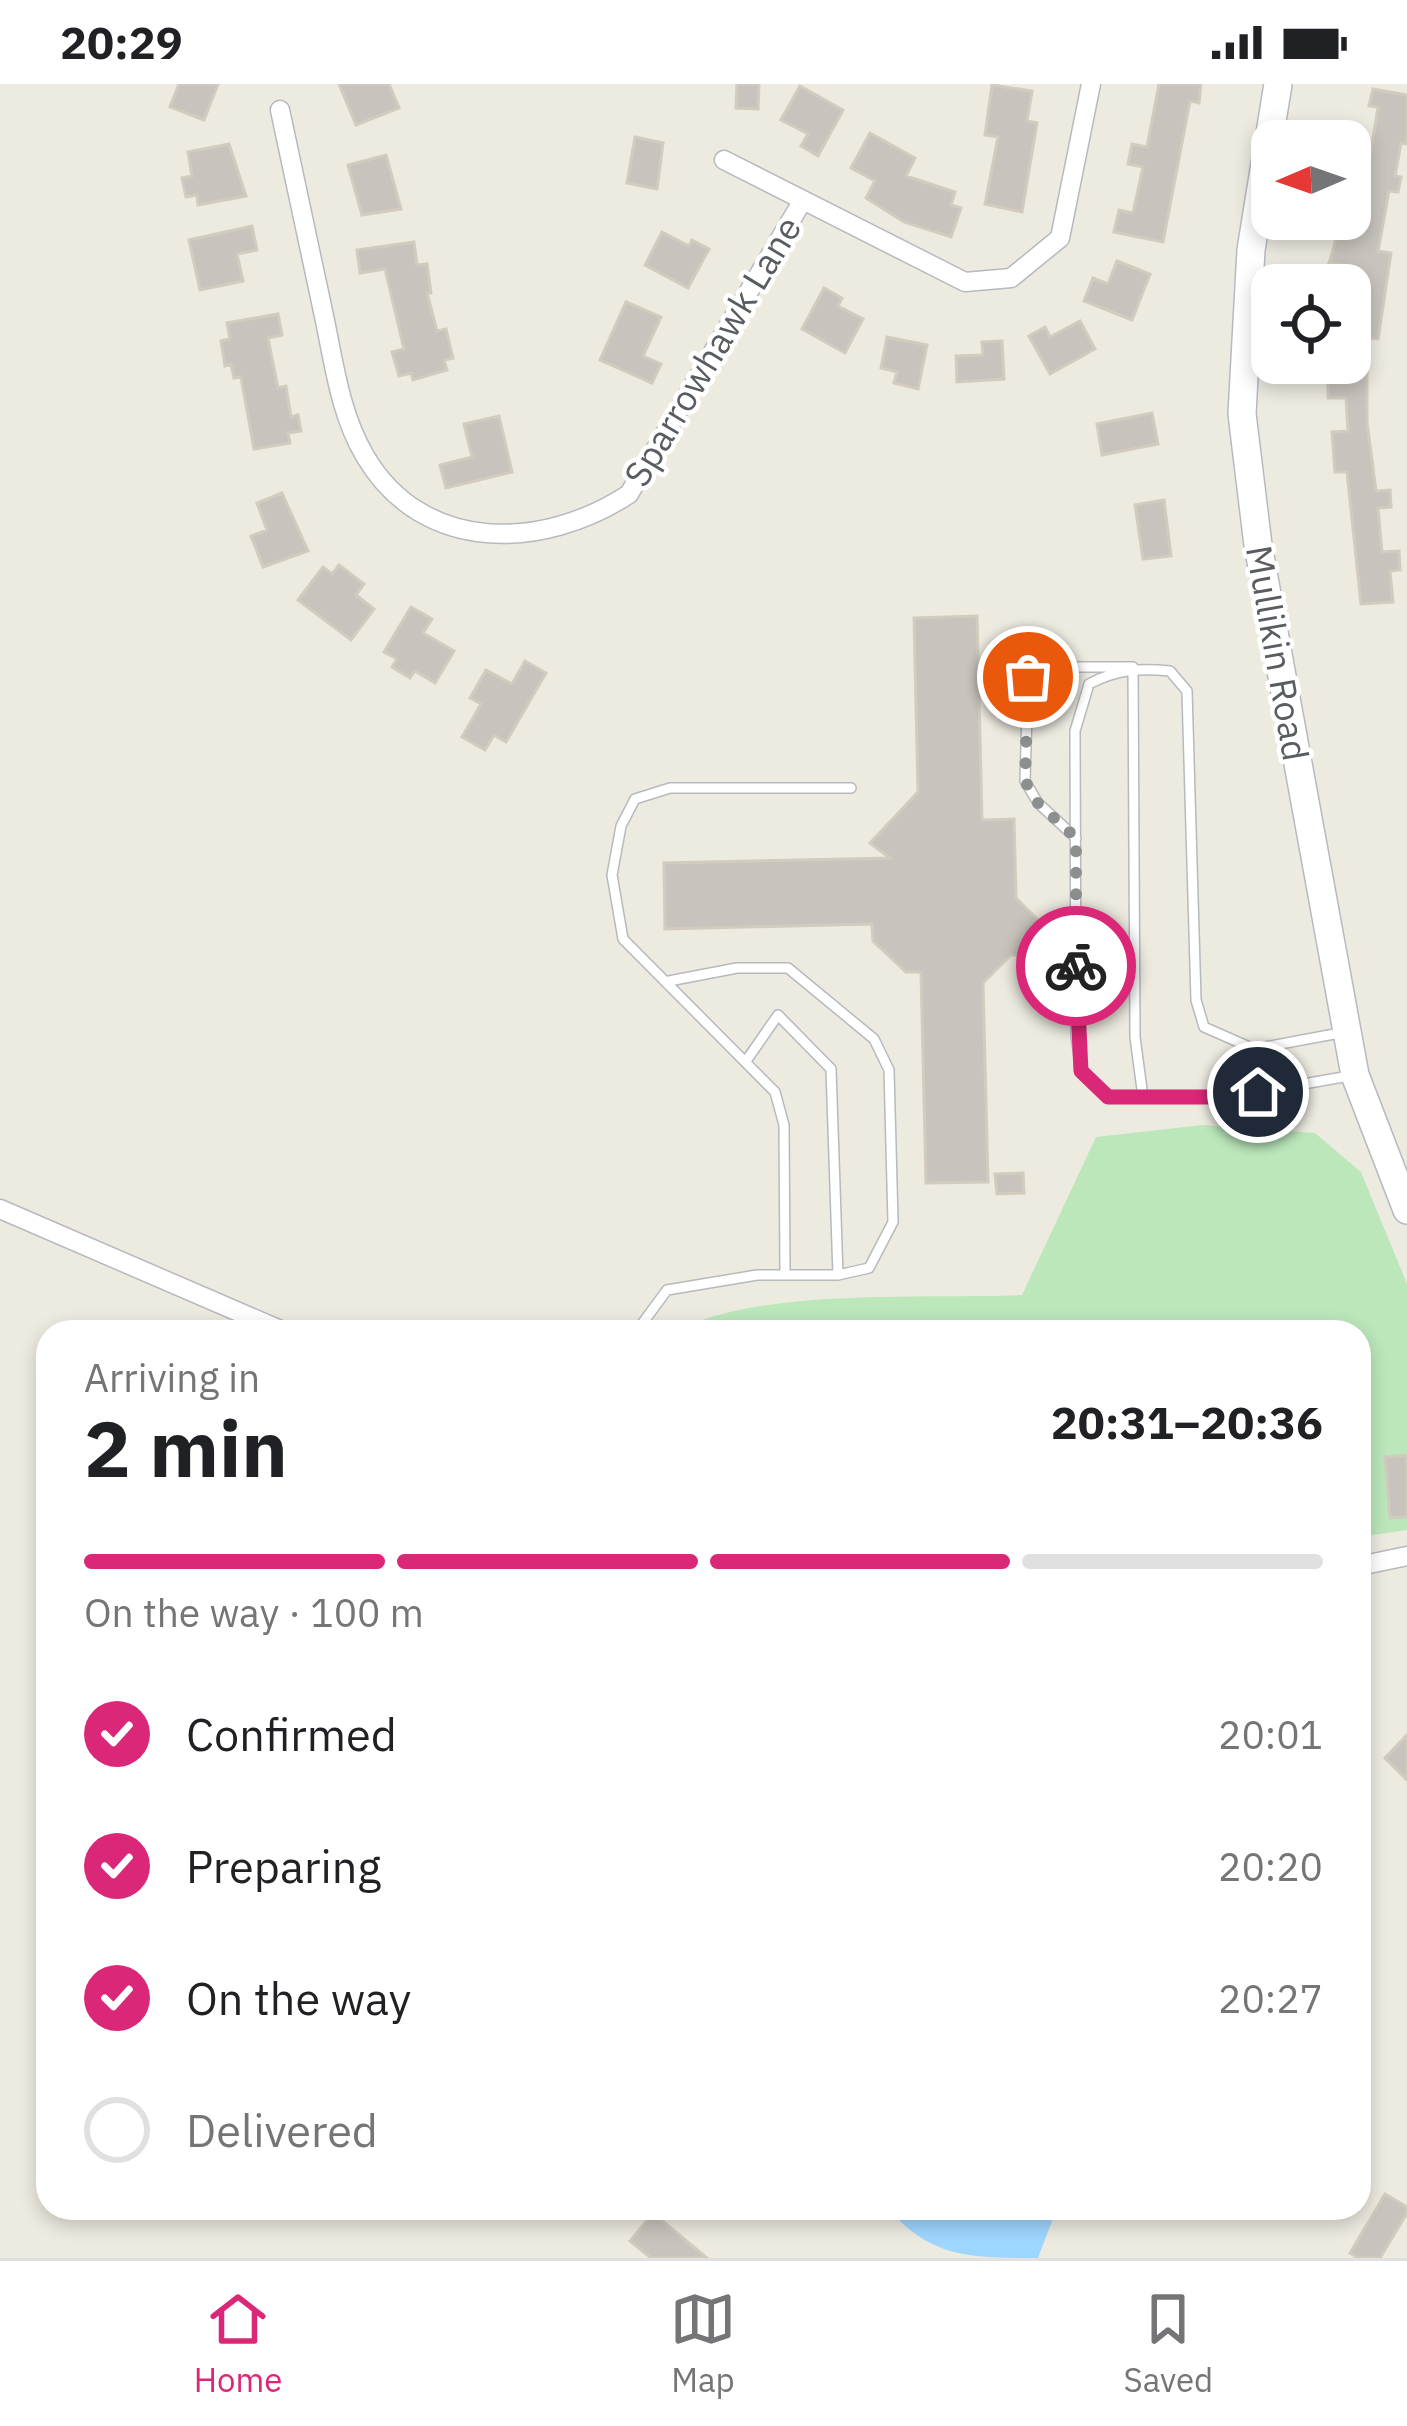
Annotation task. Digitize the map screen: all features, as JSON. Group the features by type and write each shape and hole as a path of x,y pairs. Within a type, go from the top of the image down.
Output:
{"street":[{"path":"724,160 965,282 1011,278 1060,238 1091,84"},
{"name":"Mullikin Road","path":"1278,84 1250,250 1242,414 1258,545 1355,1075 1407,1210"},
{"name":"Sparrowhawk Lane","path":"280,110 344,407 366,458 406,504 457,530 505,538 592,519 629,494 803,200"},
{"path":"0,1209 257,1320"},
{"path":"1371,1564 1407,1556"}],"lane":[{"path":"1076,838 1038,803 1025,781 1028,677 1052,667 1170,671 1187,691 1196,1000 1204,1027 1254,1049 1350,1032"},
{"path":"1133,668 1089,684 1075,731 1076,1036 1081,1071 1108,1097 1230,1097 1355,1075"},
{"path":"1133,668 1135,1037 1143,1097"},
{"path":"785,1274 784,1125 775,1092 623,939 612,875 621,826 635,799 670,788 851,788"},
{"path":"645,1320 667,1290 785,1274 838,1275 869,1268 893,1222 889,1070 874,1039 788,968 736,968 669,981"},
{"path":"746,1061 778,1016 831,1069 838,1275"}],"green space":[{"path":"1203,1125 1315,1133 1361,1172 1407,1284 1407,1530 1371,1535 1371,1320 705,1320 750,1308 843,1298 1022,1295 1096,1137"}],"water":[{"path":"899,2220 1052,2220 1038,2258 953,2252"}],"building":[{"path":"179,84 218,84 204,120 170,107"},
{"path":"339,84 389,84 399,108 356,125"},
{"path":"737,84 759,84 758,109 736,108"},
{"path":"1159,84 1201,84 1199,103 1190,101 1163,242 1114,232 1119,210 1133,213 1143,167 1128,164 1132,144 1147,147"},
{"path":"992,85 1032,91 1027,121 1037,123 1022,212 985,204 998,137 985,135"},
{"path":"800,86 843,110 818,156 801,146 808,134 781,120"},
{"path":"1373,89 1407,95 1407,144 1401,143 1395,176 1401,177 1398,192 1389,191 1378,251 1391,253 1378,339 1371,338 1371,264 1329,263 1336,240 1371,240 1371,151 1378,107 1369,106"},
{"path":"870,133 915,158 906,176 955,192 951,205 961,208 951,237 904,222 866,198 875,181 851,168"},
{"path":"635,137 663,143 657,189 627,183"},
{"path":"229,144 246,196 198,205 197,195 186,197 182,178 192,176 188,152"},
{"path":"386,155 401,209 362,215 348,165"},
{"path":"252,226 257,250 237,254 243,281 200,290 189,240"},
{"path":"662,232 689,246 692,240 709,249 688,288 645,265"},
{"path":"414,242 417,265 427,264 431,293 427,293 437,331 446,329 453,358 444,360 447,370 413,380 411,373 399,376 392,352 404,349 385,269 360,273 357,250"},
{"path":"1117,261 1150,274 1132,320 1084,301 1093,278 1108,284"},
{"path":"824,288 842,298 838,306 863,319 845,353 802,329"},
{"path":"626,302 661,317 643,356 661,364 652,383 600,360"},
{"path":"278,314 282,335 268,338 278,388 286,386 291,417 298,415 301,431 288,433 290,443 254,449 241,377 234,378 231,364 225,366 221,341 230,339 227,323"},
{"path":"1080,321 1095,349 1050,374 1029,336 1045,327 1050,337"},
{"path":"887,337 927,345 918,389 894,383 897,372 881,368"},
{"path":"1002,341 1004,379 957,382 956,356 983,355 982,342"},
{"path":"1328,384 1367,384 1376,491 1390,490 1391,507 1378,508 1382,552 1399,551 1400,570 1390,571 1393,602 1361,604 1347,472 1335,472 1332,432 1348,431 1346,398 1328,398"},
{"path":"1152,413 1158,444 1102,455 1097,424"},
{"path":"499,416 512,472 446,488 440,465 472,457 464,424"},
{"path":"282,493 308,551 263,567 251,536 267,530 257,503"},
{"path":"1164,500 1171,556 1143,559 1135,505"},
{"path":"339,565 364,584 356,595 374,609 351,640 298,600 323,567 332,574"},
{"path":"411,607 432,619 423,633 454,651 435,683 415,671 410,678 392,667 397,659 384,652"},
{"path":"977,616 982,820 1014,819 1016,898 1039,921 1030,931 1031,954 1011,955 983,983 988,1182 926,1183 921,972 906,972 873,941 872,924 665,929 664,863 890,858 870,843 918,792 914,618"},
{"path":"525,661 546,673 506,742 494,735 485,750 462,737 481,704 470,698 486,670 512,684"},
{"path":"1023,1173 1024,1193 997,1194 995,1174"},
{"path":"1407,1455 1407,1517 1390,1518 1385,1457"},
{"path":"1407,1735 1407,1780 1385,1758"},
{"path":"1385,2194 1407,2207 1380,2258 1358,2258 1350,2253"},
{"path":"647,2220 661,2220 707,2258 651,2258 630,2241"}],"way so far":[{"path":"1028,677 1025,781 1038,803 1076,838 1076,966"}],"route":[{"path":"1076,966 1081,1071 1108,1097 1230,1097 1258,1092"}]}
